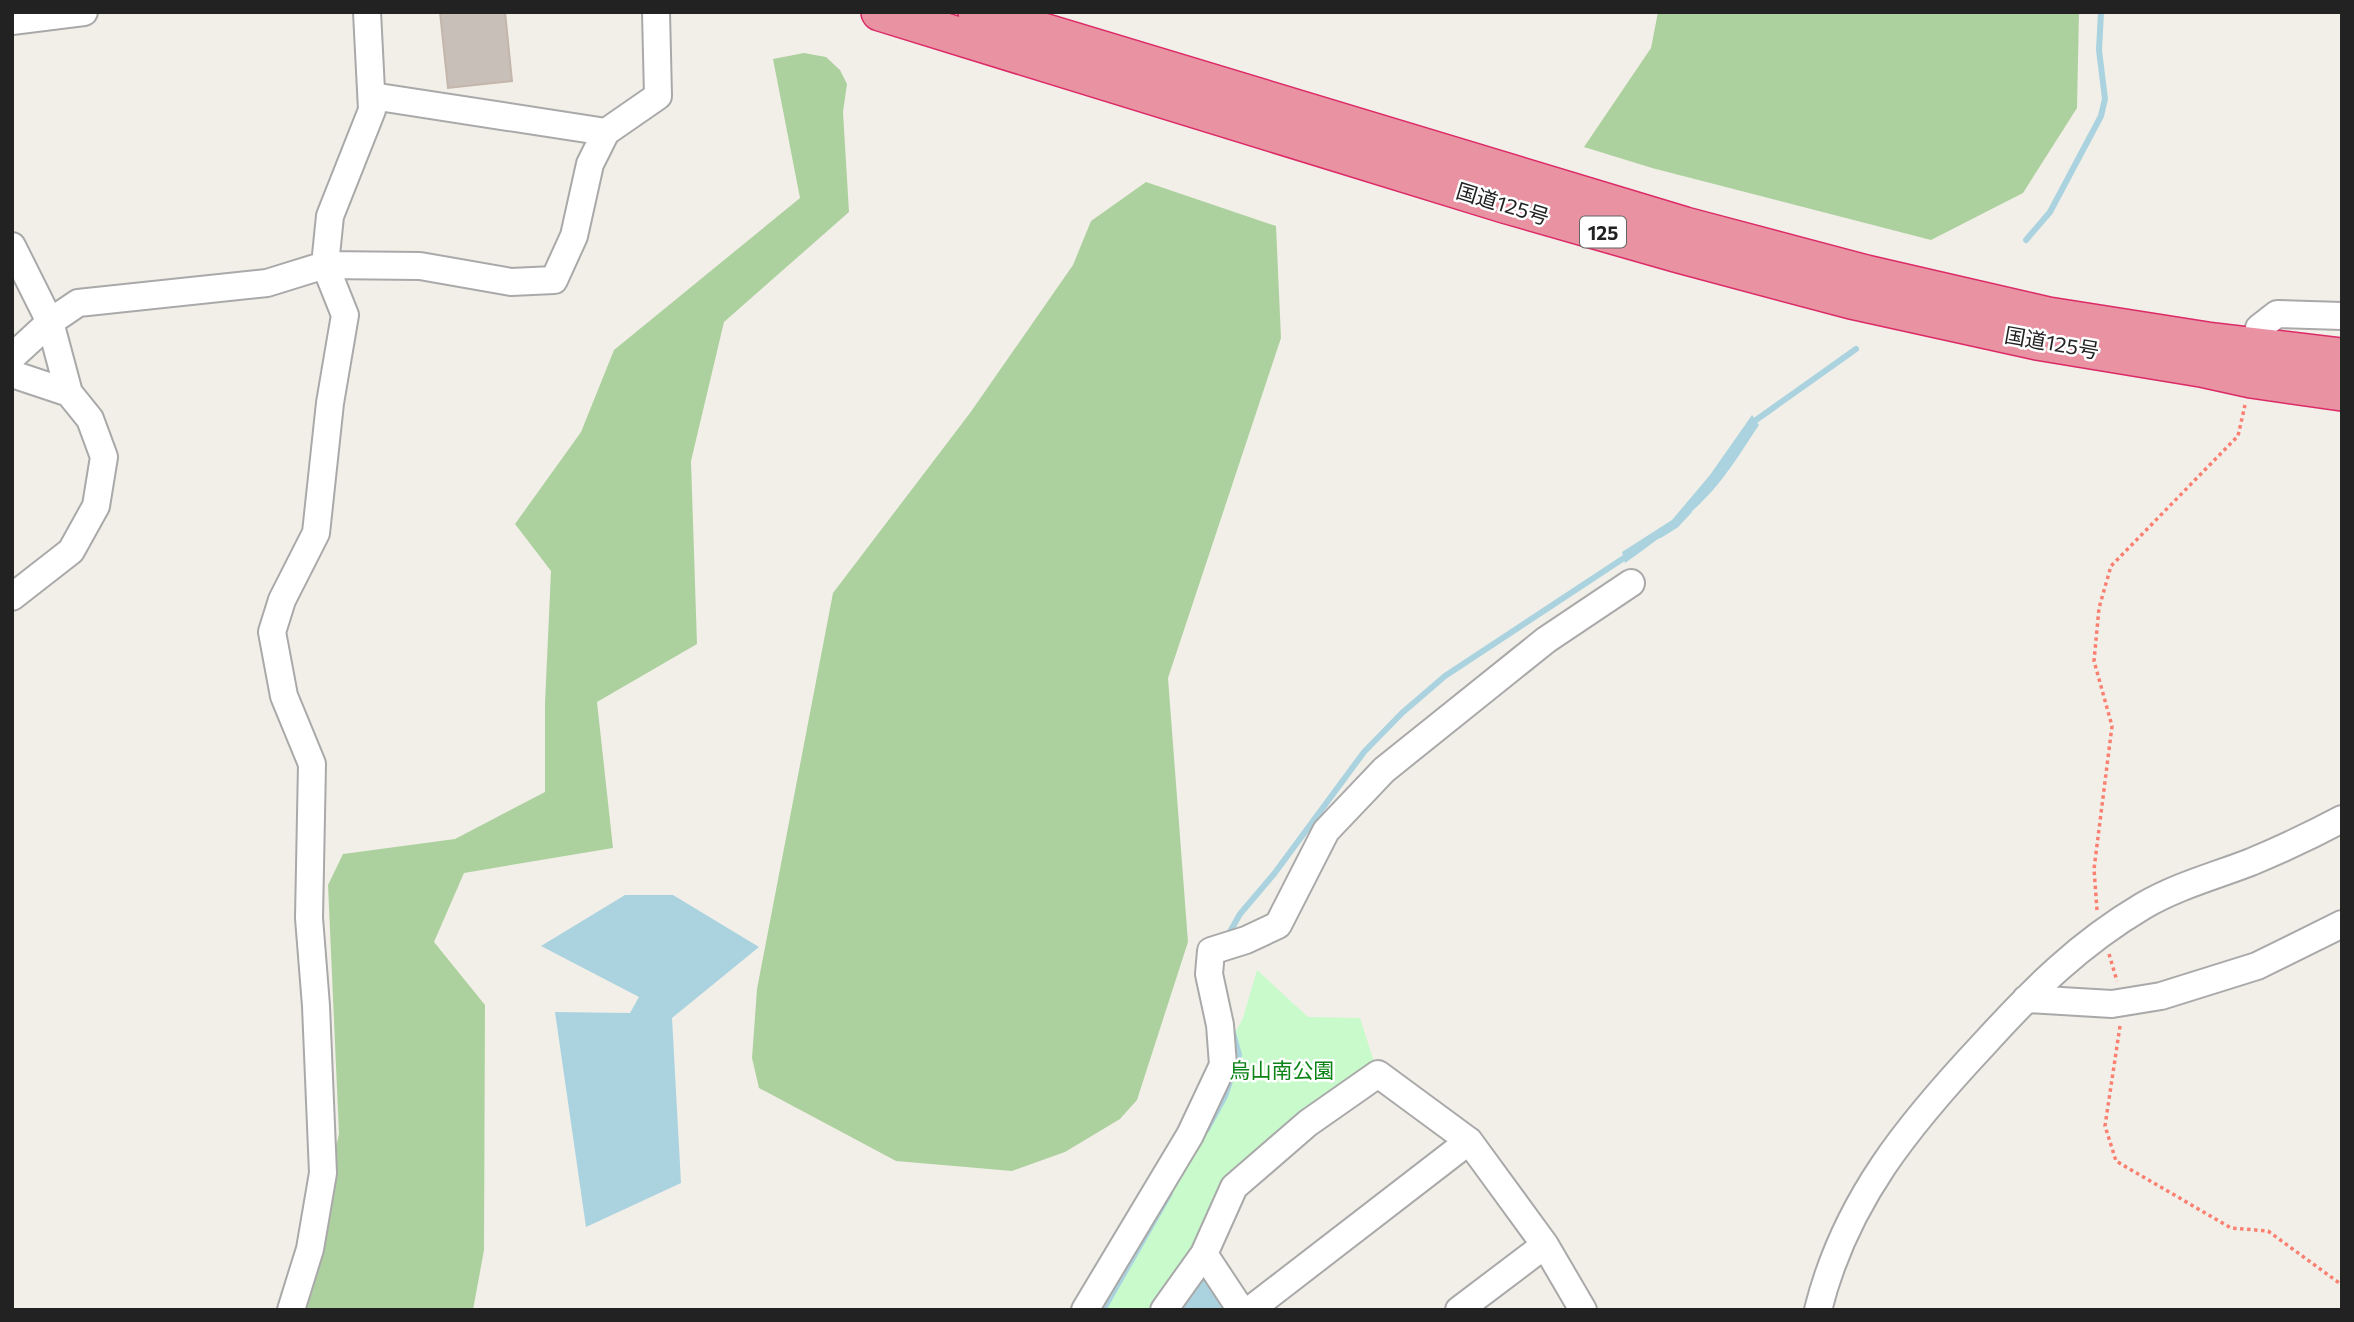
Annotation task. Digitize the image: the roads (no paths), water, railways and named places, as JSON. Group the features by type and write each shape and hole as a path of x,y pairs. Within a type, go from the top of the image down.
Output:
{"highway":[{"name":"国道125号","path":"880,12 1491,200 1851,300 2010,335 2202,368 2342,358"},
{"name":"国道125号","path":"977,12 1659,219 1866,274 2252,363 2342,392"}],"street":[{"path":"12,21 84,12"},
{"path":"291,1310 310,1249 323,1173 316,1006 309,918 312,764 284,696 272,632 282,600 316,533 330,403 345,315 324,264 330,216 372,110 368,12"},
{"path":"12,357 50,322 78,303 267,283 324,264 420,266 511,282 554,281 574,236 590,164 606,132 658,96 656,12"},
{"path":"372,96 606,132"},
{"path":"12,246 50,322 69,393 90,419 104,457 96,506 71,551 12,597"},
{"path":"2252,363 2259,328 2277,314 2342,316"},
{"path":"12,374 69,393"},
{"path":"1084,1310 1190,1135 1223,1065 1220,1025 1209,974 1211,951 1246,940 1278,925 1326,831 1384,770 1546,640 1630,583"},
{"path":"1818,1310 1837,1249 1860,1200 1907,1131 2026,999 2080,948 2166,894 2251,862 2342,819"},
{"path":"2026,999 2112,1004 2161,996 2257,966 2342,924"},
{"path":"1164,1310 1204,1254 1234,1187 1308,1123 1378,1073 1469,1140 1545,1245 1583,1310"},
{"path":"1250,1310 1469,1140"},
{"path":"1459,1310 1545,1245"},
{"path":"1204,1254 1241,1310"}],"water":[{"path":"1752,415 1759,425 1718,484 1686,517 1625,563 1622,552 1672,520 1710,475"},
{"path":"625,895 673,895 759,947 672,1018 681,1183 586,1227 555,1012 630,1013 639,997 541,946"},
{"path":"1197,1257 1233,1310 1172,1310"}],"waterway":[{"path":"2026,240 2050,212 2101,116 2105,99 2099,50 2101,12"},
{"path":"1749,425 1856,349"},
{"path":"1660,535 1676,525 1689,511"},
{"path":"1227,937 1240,914 1274,874 1364,752 1402,713 1445,676 1630,554"},
{"path":"1207,1129 1225,1096 1239,1055 1232,1029"},
{"path":"1103,1310 1170,1193"}],"park label":[{"name":"烏山南公園","path":"1282,1069"}]}
